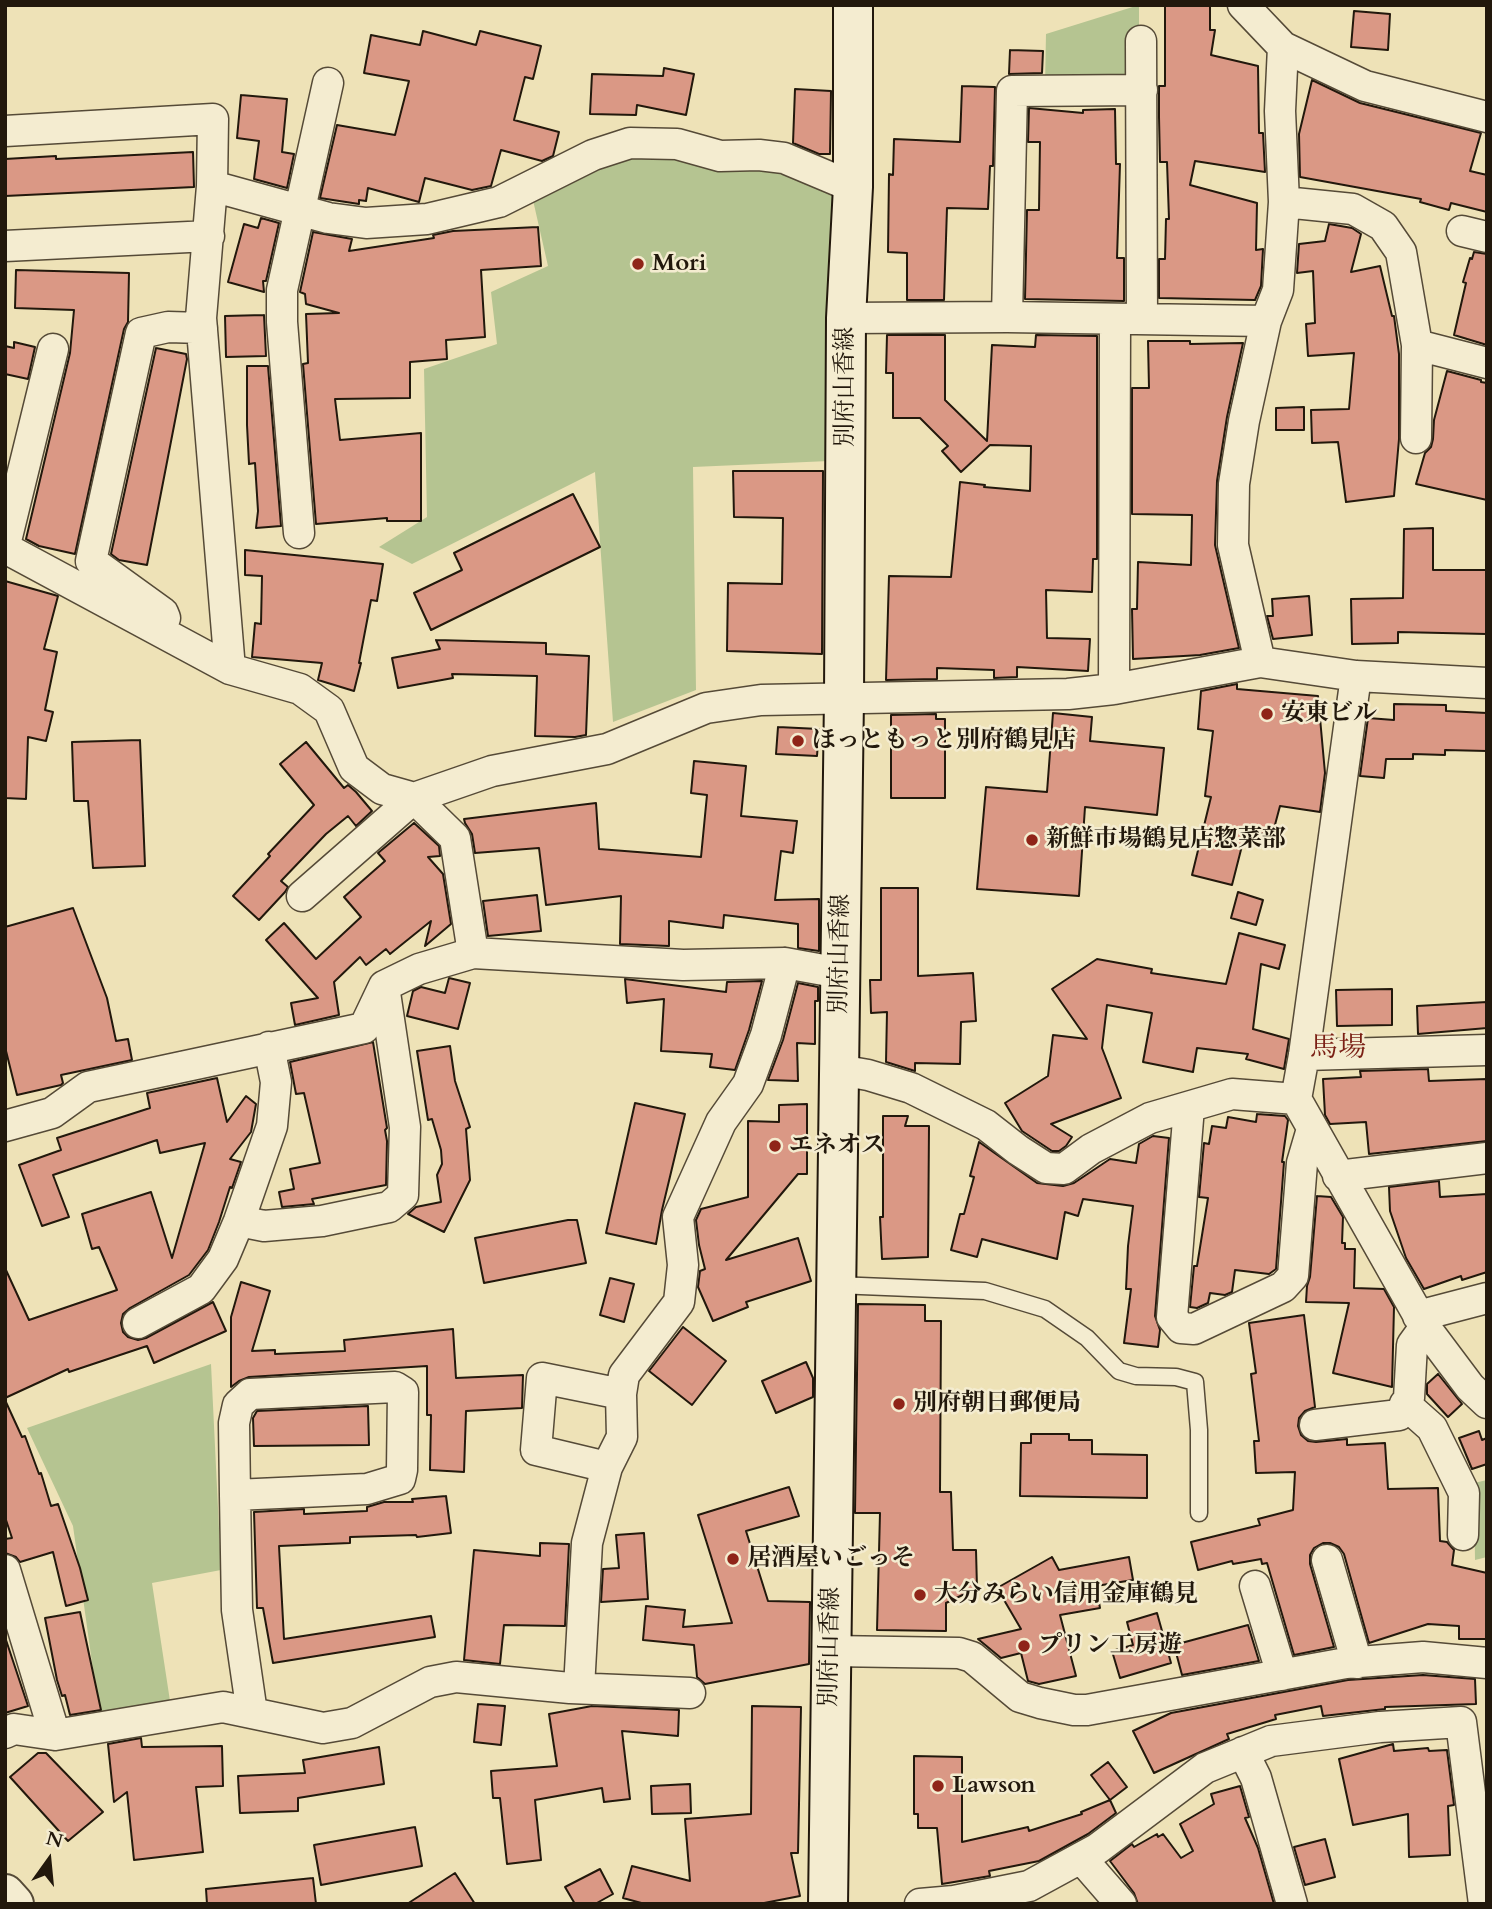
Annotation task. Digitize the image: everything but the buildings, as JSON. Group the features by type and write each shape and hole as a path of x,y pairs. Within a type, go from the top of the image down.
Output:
{"main road":[{"name":"別府山香線","path":"828,1904 841,973 846,318 853,187 853,5"},
{"path":"5,1894 14,1904"}],"street":[{"path":"1243,5 1283,47 1365,86 1487,117"},
{"path":"1114,689 1129,319 1142,90 1142,41"},
{"path":"1260,662 1233,545 1234,484 1244,421 1266,321 1278,290 1283,202 1280,111 1283,47"},
{"path":"299,533 282,321 282,290 328,83"},
{"path":"1007,317 1012,92 1142,90"},
{"path":"5,131 213,119 212,186 202,328 230,668"},
{"path":"212,186 328,219 366,223 427,219 499,202 593,155 630,143 677,144 720,156 759,155 784,158 853,187"},
{"path":"1283,202 1353,209 1383,226 1401,252 1417,345 1416,438"},
{"path":"5,246 209,236"},
{"path":"846,318 1007,317 1266,321"},
{"path":"174,638 163,613 91,561 141,334 168,327 202,328"},
{"path":"1417,345 1487,363"},
{"path":"53,349 5,546 230,668 300,689 329,709 354,768 382,789 414,798 455,838 473,953"},
{"path":"302,896 414,798 492,771 607,749 706,708 761,700 1068,694 1114,689 1260,662 1356,676 1487,683"},
{"path":"1356,676 1296,1099 1422,1321 1470,1387 1487,1403"},
{"path":"7,1121 52,1112 88,1087 364,1028 384,986 418,968 473,953 683,965 785,963 841,973"},
{"path":"579,1688 587,1543 607,1467 622,1437 621,1394 624,1375 679,1302 683,1265 678,1217 721,1122 748,1084 766,1035 785,963"},
{"path":"239,1221 264,1226 322,1221 389,1207 403,1195 405,1127 384,986"},
{"path":"138,1323 201,1289 223,1259 272,1126 276,1082 269,1047"},
{"path":"1304,1055 1487,1050"},
{"path":"839,1070 868,1075 911,1088 986,1125 1046,1168 1065,1169 1091,1149 1150,1118 1232,1094 1296,1099"},
{"path":"1189,1107 1172,1317 1181,1328 1195,1329 1283,1287 1293,1276 1302,1163 1312,1129"},
{"path":"1338,1176 1487,1158"},
{"path":"1315,1425 1399,1415 1409,1398 1412,1345 1422,1321 1487,1298"},
{"path":"607,1467 536,1450 542,1378 621,1394"},
{"path":"235,1494 367,1489 400,1479 403,1392 395,1387 250,1394 238,1405 234,1423 235,1494 237,1610 251,1713"},
{"path":"1405,1404 1432,1428 1464,1493 1463,1535"},
{"path":"1327,1560 1357,1663"},
{"path":"5,1570 55,1735"},
{"path":"1255,1586 1282,1675"},
{"path":"831,1651 959,1653 972,1657 1020,1697 1074,1710 1087,1710 1357,1663 1423,1657 1487,1663"},
{"path":"5,1734 13,1730 55,1735 223,1707 323,1728 352,1723 430,1682 456,1677 579,1688 690,1693"},
{"path":"920,1904 954,1901 1029,1886 1097,1849 1205,1768 1271,1741 1380,1727 1461,1722 1484,1887"},
{"path":"1243,1752 1256,1777 1292,1904"},
{"path":"1081,1858 1121,1904"}],"lane":[{"path":"836,1285 985,1291 1045,1309 1087,1338 1119,1371 1136,1376 1176,1377 1195,1382 1199,1430 1199,1513"}],"green space":[{"path":"1139,5 1139,88 1045,86 1046,34"},
{"path":"593,155 775,157 836,190 829,461 693,467 696,690 613,722 595,472 412,564 379,547 427,517 424,369 497,344 491,292 548,266 530,187"},
{"path":"211,1364 221,1570 152,1583 170,1701 99,1713 73,1526 27,1428"},
{"path":"1487,1480 1487,1557 1475,1560 1474,1483"}],"place":[{"name":"Mori","path":"638,264"},
{"name":"安東ビル","path":"1267,714"},
{"name":"ほっともっと別府鶴見店","path":"798,741"},
{"name":"新鮮市場鶴見店惣菜部","path":"1032,840"},
{"name":"エネオス","path":"775,1146"},
{"name":"別府朝日郵便局","path":"899,1404"},
{"name":"居酒屋いごっそ","path":"733,1559"},
{"name":"大分みらい信用金庫鶴見","path":"920,1595"},
{"name":"プリン工房遊","path":"1024,1646"},
{"name":"Lawson","path":"938,1786"}],"district":[{"name":"馬場","path":"1338,1050"}]}
